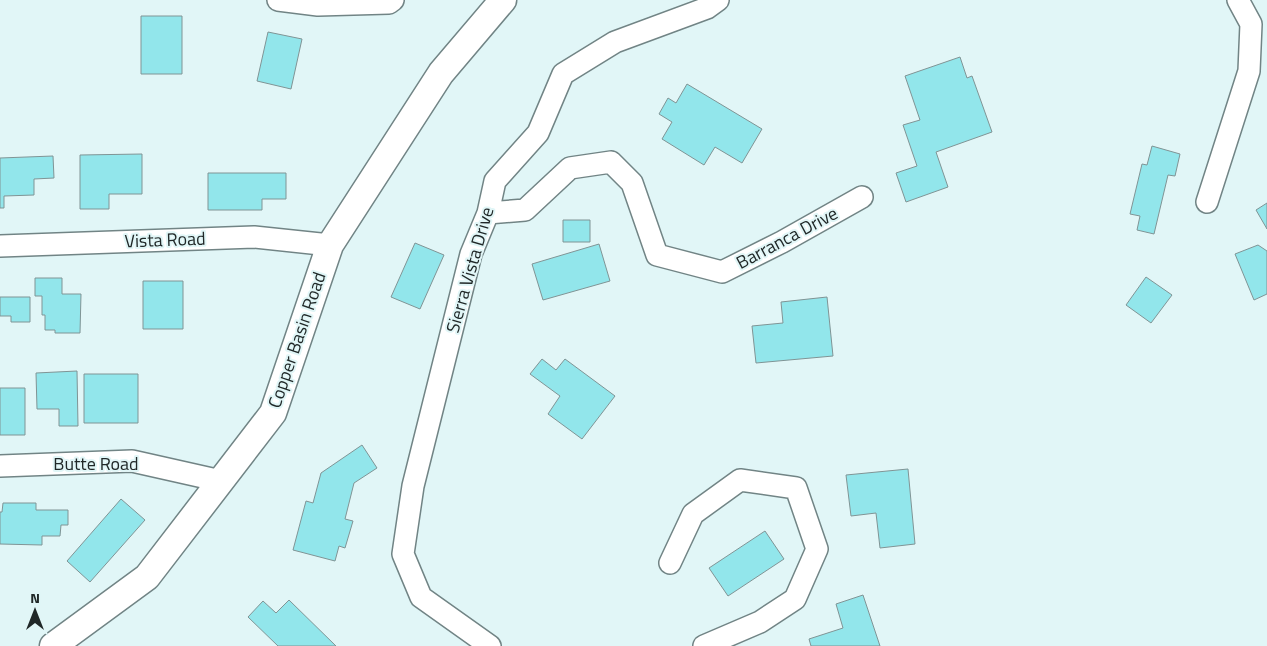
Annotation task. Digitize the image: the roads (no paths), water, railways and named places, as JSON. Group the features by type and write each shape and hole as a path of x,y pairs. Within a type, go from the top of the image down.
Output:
{"street":[{"path":"278,0 318,5 389,3 394,0"},
{"name":"Copper Basin Road","path":"53,646 147,577 273,413 330,245 441,73 503,0"},
{"name":"Sierra Vista Drive","path":"490,646 421,597 403,554 413,486 471,254 488,213 495,181 538,133 563,74 615,42 706,8 718,0"},
{"path":"1207,202 1249,71 1251,24 1238,0"},
{"name":"Barranca Drive","path":"488,213 525,210 570,168 611,162 632,183 657,255 722,272 782,242 862,197"},
{"name":"Vista Road","path":"0,246 254,237 330,245"},
{"name":"Butte Road","path":"0,466 132,461 221,481"},
{"path":"670,563 693,514 740,480 796,488 817,549 795,599 760,622 704,646"}]}
